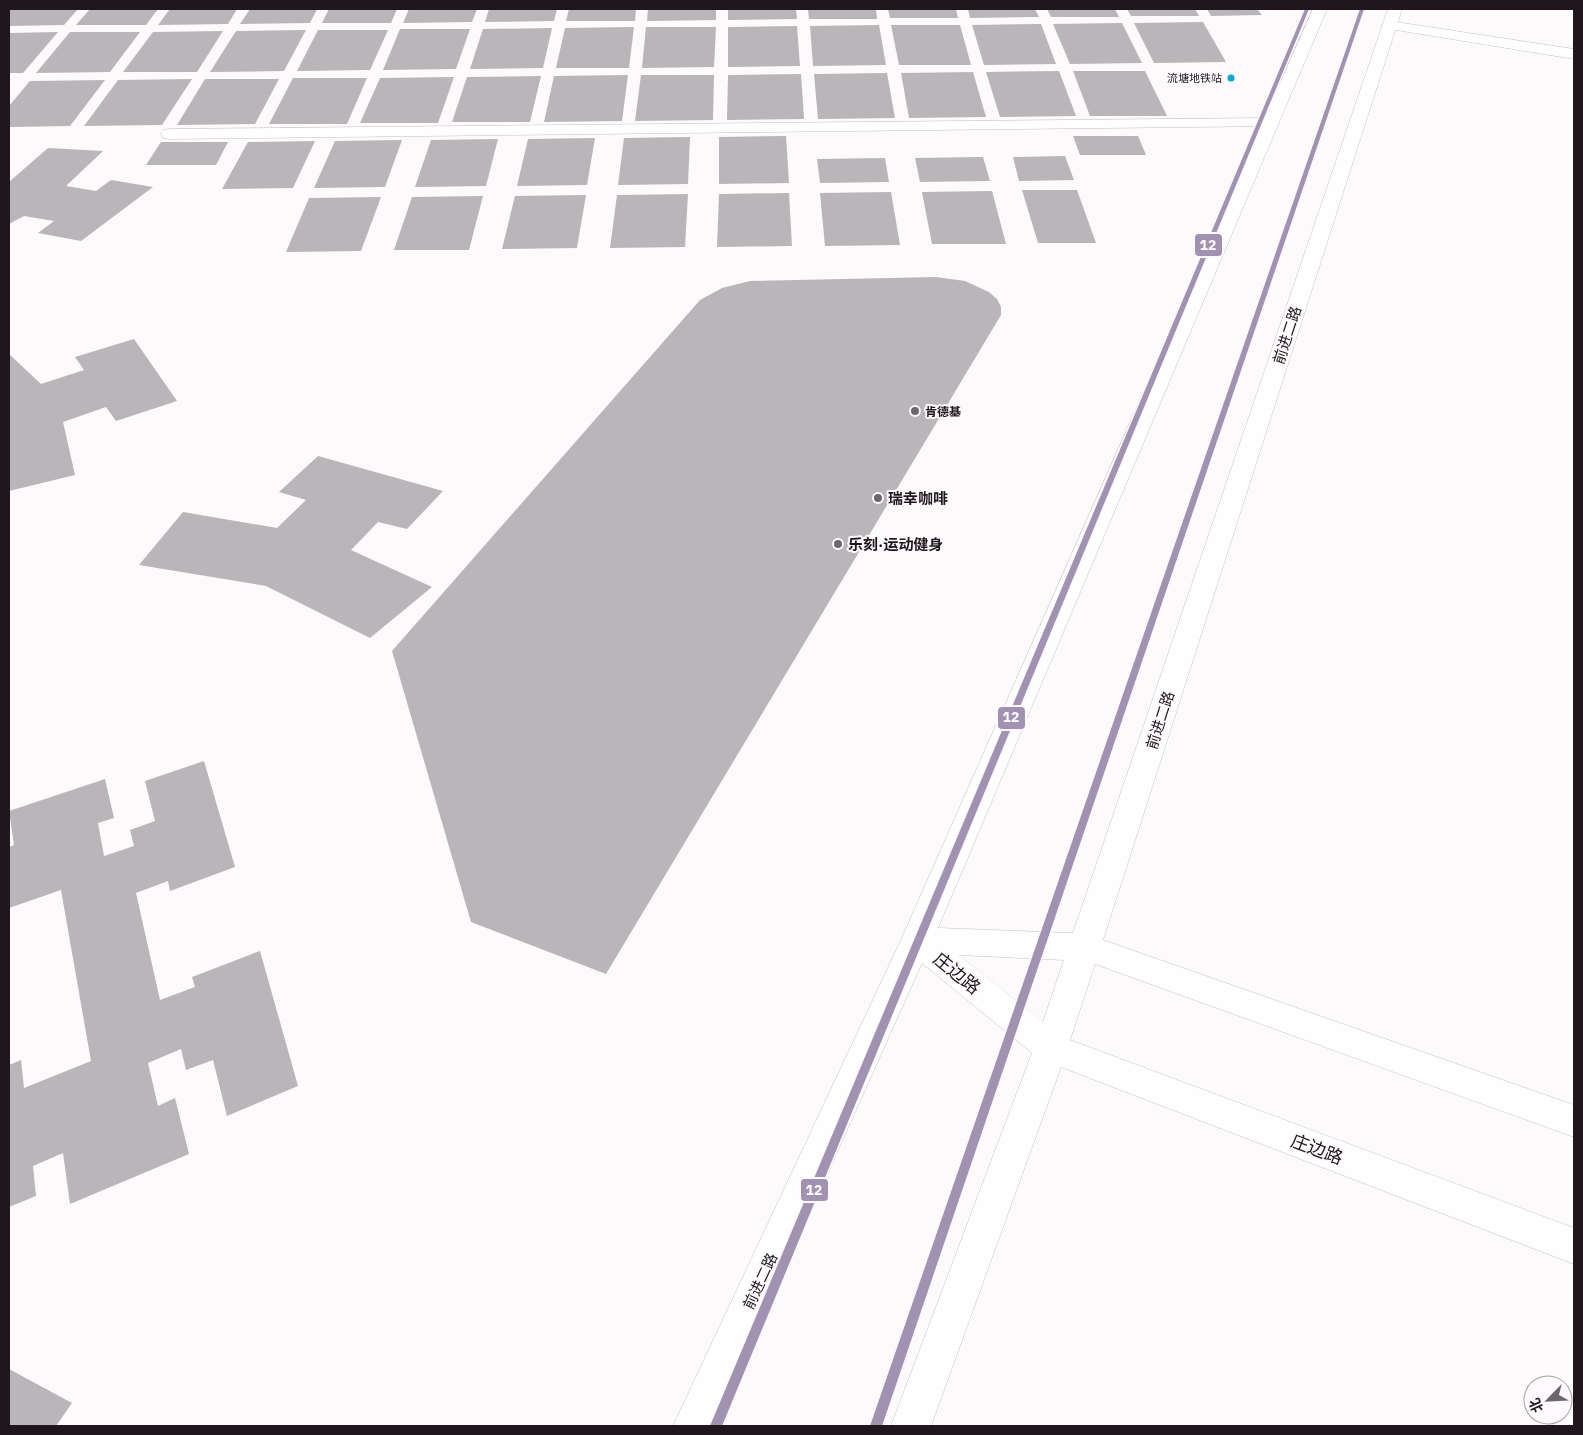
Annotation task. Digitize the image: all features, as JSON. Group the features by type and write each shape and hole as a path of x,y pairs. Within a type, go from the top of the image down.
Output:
{"main road":[{"name":"前进二路","path":"693,1426 917,940 1320,9"},
{"name":"前进二路","path":"911,1426 1051,1048 1392,17"},
{"path":"1392,17 1574,54"},
{"path":"169,134 1271,123"},
{"name":"庄边路","path":"917,940 1085,947 1574,1121"},
{"name":"庄边路","path":"917,940 1051,1048 1574,1246"}],"building":[{"path":"10,9 78,9 64,25 9,26"},
{"path":"90,9 158,9 146,25 76,25"},
{"path":"170,9 237,9 228,24 158,25"},
{"path":"250,9 317,9 310,23 240,24"},
{"path":"329,9 397,9 391,23 322,23"},
{"path":"409,9 477,9 472,22 403,23"},
{"path":"489,9 557,9 554,21 485,22"},
{"path":"569,9 636,9 635,21 566,21"},
{"path":"648,9 716,9 716,20 647,21"},
{"path":"728,9 796,9 797,19 728,20"},
{"path":"808,9 876,9 877,19 809,19"},
{"path":"888,9 956,9 958,18 890,18"},
{"path":"968,9 1035,9 1039,17 970,18"},
{"path":"1047,9 1115,9 1119,17 1051,17"},
{"path":"1127,9 1195,9 1199,16 1131,16"},
{"path":"1207,9 1257,9 1262,15 1211,16"},
{"path":"1203,22 1226,62 1154,63 1134,23"},
{"path":"1122,23 1142,63 1070,64 1053,24"},
{"path":"1041,24 1056,64 984,65 972,25"},
{"path":"879,25 886,65 813,66 810,26"},
{"path":"891,25 960,25 971,65 899,65"},
{"path":"797,26 800,66 728,67 728,27"},
{"path":"634,27 629,68 556,68 565,28"},
{"path":"646,27 716,27 714,67 642,68"},
{"path":"552,28 543,68 470,69 483,29"},
{"path":"400,29 470,29 456,69 383,70"},
{"path":"306,30 284,71 210,72 236,31"},
{"path":"318,30 388,30 370,70 297,71"},
{"path":"223,31 197,72 123,72 153,32"},
{"path":"58,32 23,73 9,73 9,33"},
{"path":"70,32 140,32 110,72 36,73"},
{"path":"1059,71 1076,116 1000,117 986,72"},
{"path":"1073,71 1145,71 1167,116 1090,116"},
{"path":"973,72 986,117 909,118 901,73"},
{"path":"887,73 895,118 818,119 814,74"},
{"path":"801,74 804,119 727,120 728,75"},
{"path":"628,75 622,121 544,122 554,76"},
{"path":"641,75 714,75 713,120 635,121"},
{"path":"541,76 530,122 452,122 467,77"},
{"path":"454,77 438,123 360,123 380,78"},
{"path":"293,78 367,78 347,124 269,124"},
{"path":"192,79 162,125 84,126 118,80"},
{"path":"205,79 279,79 255,124 177,125"},
{"path":"105,80 70,126 9,127 9,106 30,81"},
{"path":"786,136 789,183 719,184 719,137"},
{"path":"1073,136 1138,136 1146,155 1080,155"},
{"path":"690,137 688,184 618,185 624,138"},
{"path":"595,138 587,185 517,186 528,139"},
{"path":"498,139 486,186 415,187 431,140"},
{"path":"402,140 385,187 314,188 335,141"},
{"path":"315,141 293,188 222,189 248,142"},
{"path":"161,142 228,142 216,165 146,165"},
{"path":"48,148 103,151 66,186 96,191 111,180 153,187 81,241 38,233 54,221 24,216 9,224 9,182"},
{"path":"1065,156 1074,180 1019,181 1013,157"},
{"path":"983,157 990,181 920,182 915,158"},
{"path":"885,158 889,182 820,183 817,159"},
{"path":"1022,190 1077,190 1096,243 1038,243"},
{"path":"992,191 1006,244 932,244 922,192"},
{"path":"891,192 900,245 825,246 820,193"},
{"path":"789,193 792,246 717,247 719,194"},
{"path":"688,194 685,247 610,248 617,195"},
{"path":"586,195 577,248 502,249 515,196"},
{"path":"483,196 469,250 394,250 412,197"},
{"path":"381,197 361,251 286,252 309,198"},
{"path":"936,277 965,281 989,292 997,299 1001,307 1001,315 606,974 471,922 392,651 700,300 722,288 750,281"},
{"path":"134,339 177,401 116,421 106,407 63,422 75,475 9,491 9,354 41,384 84,370 75,357"},
{"path":"318,456 443,491 407,529 378,522 351,550 432,587 370,638 266,586 139,565 183,512 277,528 306,500 279,492"},
{"path":"204,761 235,867 170,891 168,881 136,893 160,1000 195,987 192,977 260,951 298,1086 227,1116 213,1060 186,1070 181,1049 148,1063 158,1106 175,1098 189,1154 70,1204 63,1153 33,1166 36,1196 9,1207 9,1065 21,1060 24,1088 91,1061 61,890 9,908 9,847 14,845 9,811 105,779 114,818 98,823 104,856 134,846 130,830 155,821 145,781"},
{"path":"9,1369 72,1403 56,1426 9,1426"}],"transit line":[{"name":"12","path":"716,1426 1307,9"},
{"name":"12","path":"876,1426 1362,9"}],"place":[{"name":"流塘地铁站","path":"1231,78"},
{"name":"肯德基","path":"915,411"},
{"name":"瑞幸咖啡","path":"878,498"},
{"name":"乐刻·运动健身","path":"838,544"}]}
